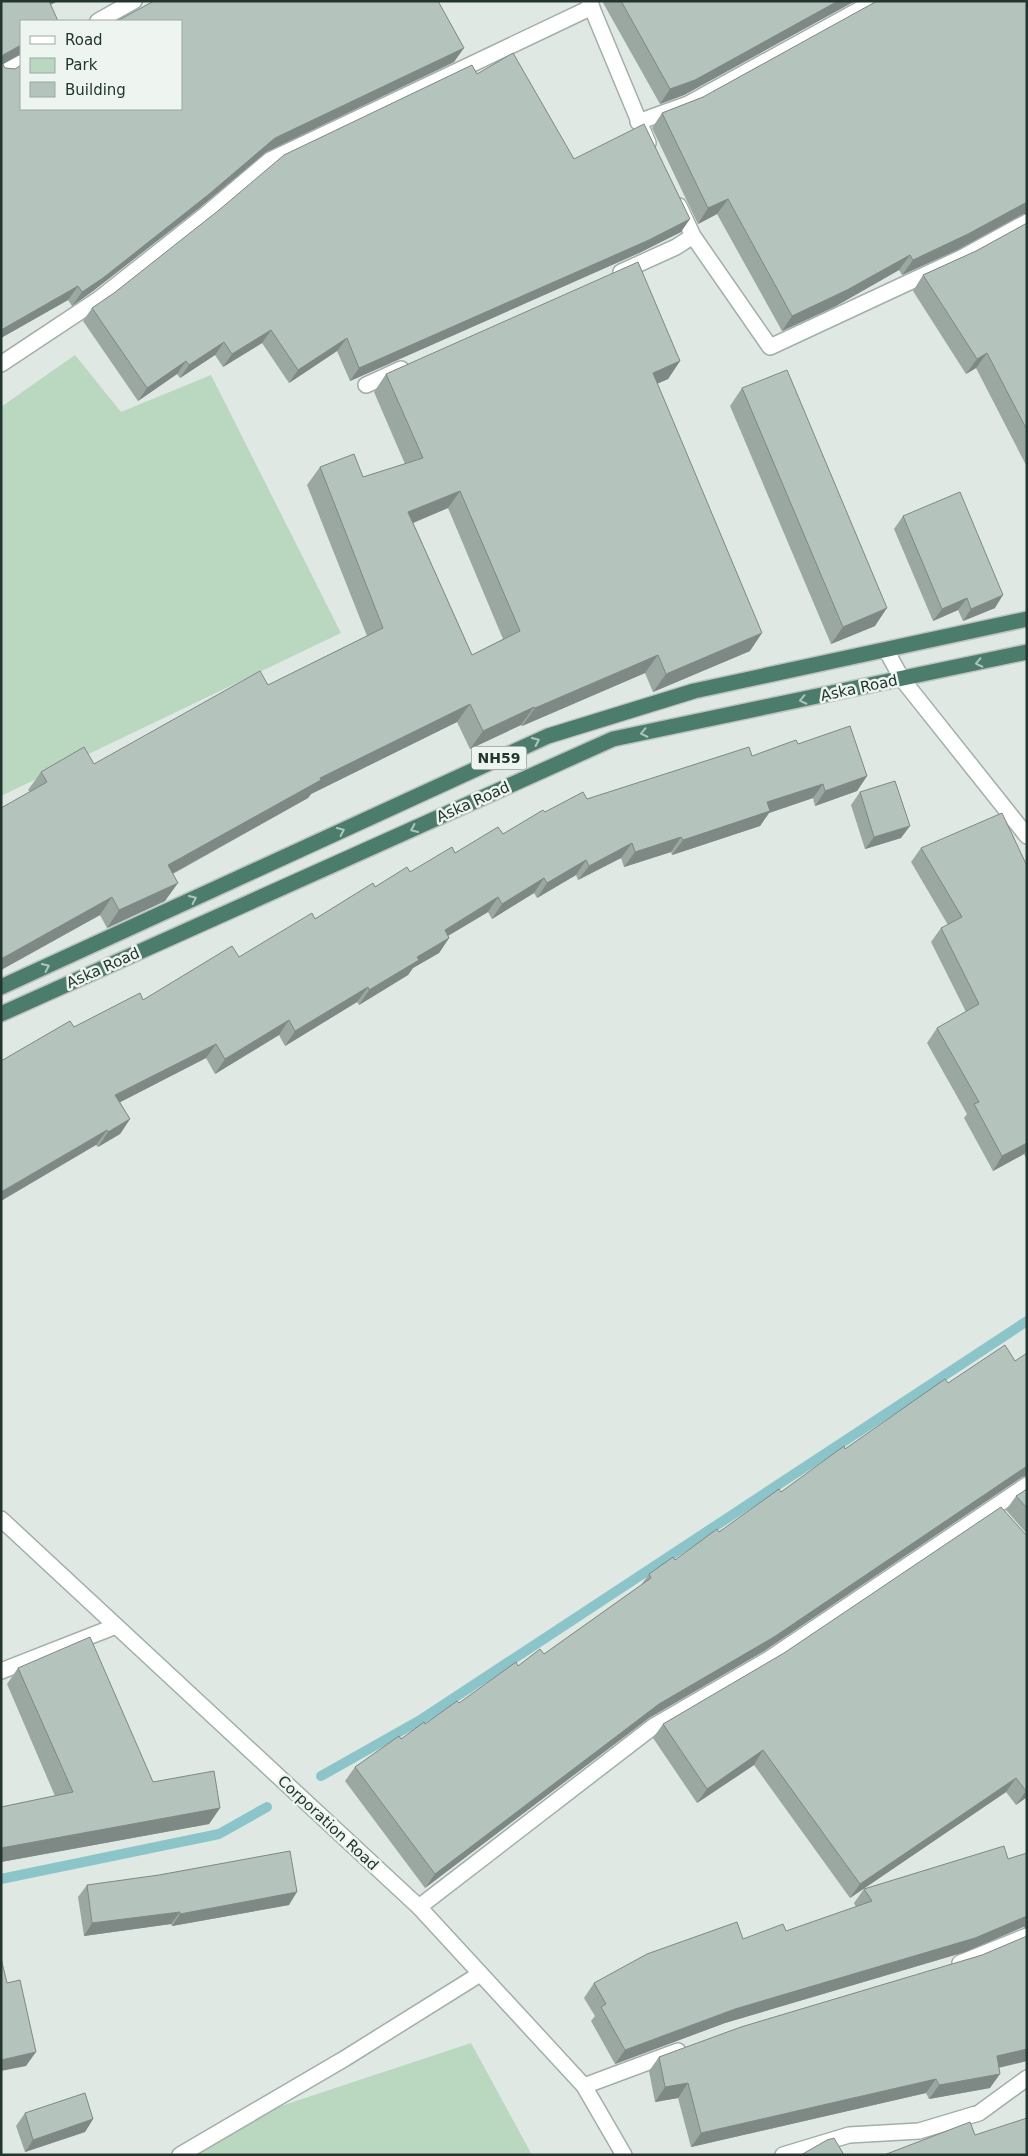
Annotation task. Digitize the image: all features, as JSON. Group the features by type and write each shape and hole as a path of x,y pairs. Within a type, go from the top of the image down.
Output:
{"highway":[{"name":"NH59","path":"1,987 548,736 694,691 1027,620"},
{"name":"Aska Road","path":"1,1014 612,739 1027,652"}],"street":[{"path":"100,20 134,1"},
{"path":"638,122 688,104 875,1"},
{"path":"1,364 99,299 204,216 270,160 591,4 638,122 655,157"},
{"path":"1,74 20,64"},
{"path":"672,192 693,236 770,348 960,258 1027,222"},
{"path":"604,280 676,248 693,236"},
{"path":"366,385 412,365"},
{"path":"886,650 902,679 1027,836"},
{"path":"419,1907 654,1726 769,1659 1027,1485"},
{"path":"992,1508 1004,1521"},
{"name":"Corporation Road","path":"1,1519 419,1907 584,2086 624,2155"},
{"path":"1,1671 116,1626"},
{"path":"949,1966 968,1961 1027,1936"},
{"path":"180,2155 344,2059 480,1974"},
{"path":"584,2086 692,2046"},
{"path":"784,2155 848,2135 918,2131 979,2113 1027,2078"}],"green space":[{"path":"75,355 121,412 211,375 341,633 1,796 1,407"},
{"path":"471,2043 532,2155 178,2155 263,2112"}],"building":[{"path":"1,1 49,1 58,20 20,20 20,46 3,55 1,60"},
{"path":"154,1 438,1 464,48 275,138 208,195 103,278 82,292 78,286 1,330 1,61 5,68 15,69 20,66 20,110 182,110 182,20 119,20"},
{"path":"621,1 838,1 695,80 670,89"},
{"path":"877,1 1027,1 1027,202 968,234 913,260 910,255 847,290 792,316 728,199 708,208 662,113 703,97"},
{"path":"513,53 574,159 644,124 690,219 649,240 359,368 347,338 298,370 271,330 232,354 224,342 189,365 186,361 147,388 92,308 114,293 219,210 284,155 472,65 477,74"},
{"path":"1027,223 1027,430 987,353 977,359 923,275 976,251"},
{"path":"638,262 680,361 653,373 762,633 666,674 658,655 534,707 483,731 470,704 320,778 321,780 168,865 178,883 119,910 112,897 1,959 1,808 47,782 41,772 84,747 94,764 260,671 268,685 383,628 320,467 354,454 363,477 423,458 386,374","holes":["460,491 520,631 472,655 408,512"]},
{"path":"787,370 887,608 843,627 742,388"},
{"path":"960,492 1003,595 971,609 967,598 942,609 903,516"},
{"path":"850,726 867,776 825,791 823,784 767,802 770,811 683,840 681,837 635,852 632,843 589,866 586,860 547,883 544,878 502,904 498,897 445,930 449,938 417,957 419,960 369,990 368,987 295,1031 289,1020 225,1059 216,1044 115,1095 130,1119 108,1132 107,1130 1,1192 1,1061 70,1021 74,1027 140,993 143,1000 232,946 239,957 312,913 315,919 373,883 375,887 407,867 410,872 452,847 455,853 498,827 503,834 543,810 545,812 583,792 587,799 749,747 752,756 796,740 798,744"},
{"path":"895,781 910,826 874,837 860,792"},
{"path":"1002,813 1027,866 1027,1143 1002,1156 974,1104 979,1102 937,1028 979,1004 941,928 962,917 921,848"},
{"path":"1005,1345 1015,1361 1027,1353 1027,1466 774,1637 659,1704 435,1874 355,1767 399,1736 401,1739 457,1701 459,1703 516,1662 518,1666 540,1649 544,1654 651,1578 649,1574 673,1557 675,1560 717,1529 719,1532 779,1489 781,1492 844,1446 845,1449 945,1379 948,1383"},
{"path":"1027,1489 1027,1508 1016,1496"},
{"path":"1001,1507 1027,1536 1026,1791 1016,1778 860,1884 763,1750 707,1789 663,1724 784,1653"},
{"path":"90,1637 153,1782 214,1771 220,1808 1,1848 1,1807 73,1792 18,1668"},
{"path":"1004,1846 1008,1859 1027,1853 1027,1916 975,1938 735,2009 625,2050 601,2007 606,2004 594,1983 647,1954 737,1922 743,1939 783,1924 786,1931 872,1901 864,1889"},
{"path":"290,1851 297,1892 180,1914 180,1912 92,1923 87,1885 159,1875"},
{"path":"1027,1936 1027,2049 997,2056 1000,2074 939,2085 936,2079 701,2133 688,2083 665,2087 659,2057 741,2027 982,1955"},
{"path":"1,1958 7,1983 20,1980 36,2052 1,2060"},
{"path":"85,2093 93,2119 33,2140 25,2113"},
{"path":"1027,2118 1027,2155 884,2155 970,2122 975,2135"},
{"path":"834,2138 844,2155 801,2155 827,2140"}],"waterway":[{"path":"321,1776 422,1719 1027,1321"},
{"path":"1,1879 219,1834 267,1807"}]}
